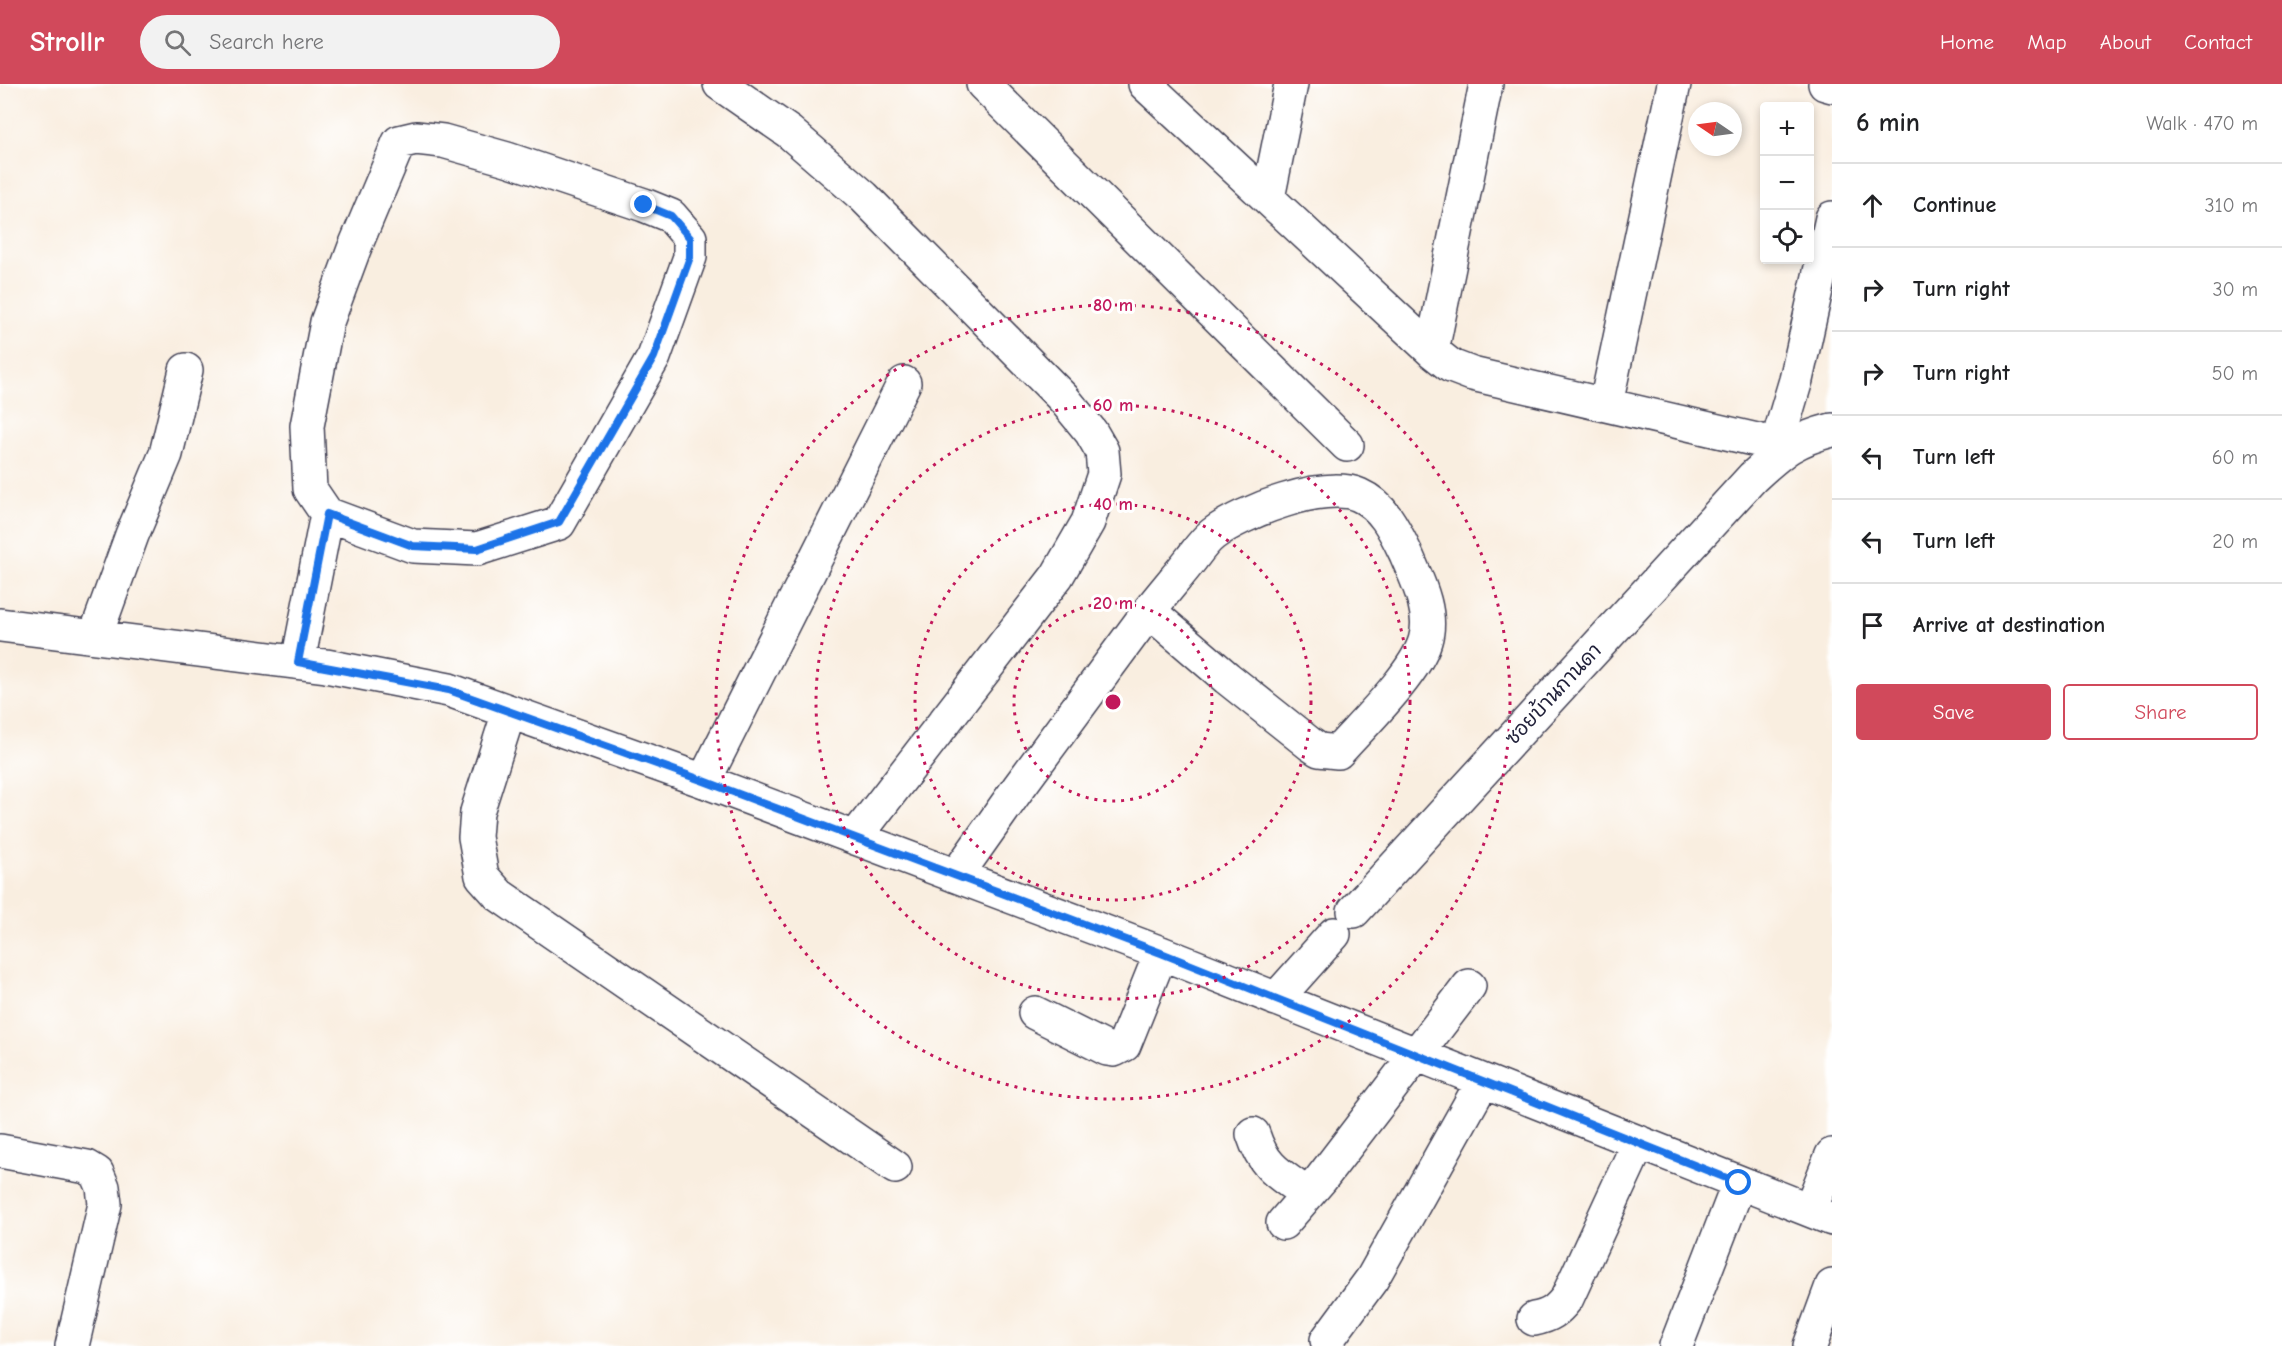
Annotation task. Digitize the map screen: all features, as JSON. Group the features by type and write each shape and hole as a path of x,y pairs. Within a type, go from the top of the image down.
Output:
{"street":[{"path":"720,84 789,132 864,197 1063,398 1091,432 1102,451 1104,474 1088,522 1057,576 855,838"},
{"path":"983,84 1347,445"},
{"path":"1145,84 1432,351 1451,366 1472,374 1782,445 1832,430"},
{"path":"1268,198 1291,84"},
{"path":"1432,351 1486,84"},
{"path":"1606,404 1674,84"},
{"path":"1825,84 1832,86"},
{"path":"298,662 327,514 310,489 307,426 327,322 354,249 399,142 416,138 443,141 519,163 671,216 690,238 690,257 654,357 559,522 477,549 413,546 327,514"},
{"path":"1782,445 1832,218"},
{"path":"95,637 132,535 166,454 186,370"},
{"path":"704,781 904,383"},
{"name":"ซอยบ้านกานดา","path":"1276,999 1782,445"},
{"path":"956,876 1149,611 1211,534 1247,513 1290,498 1344,492 1359,495 1380,509 1396,531 1422,592 1427,620 1426,639 1418,659 1396,686 1338,752 1329,752 1319,750 1310,744 1227,678 1149,611"},
{"path":"0,625 298,662 449,690 704,781 1161,953 1821,1215 1832,1155"},
{"path":"509,712 477,812 475,837 482,876 499,895 895,1167"},
{"path":"1035,1013 1107,1049 1114,1050 1124,1045 1161,953"},
{"path":"1283,1223 1321,1179 1469,986"},
{"path":"1326,1340 1372,1279 1483,1081"},
{"path":"1253,1134 1259,1153 1267,1163 1307,1194"},
{"path":"1534,1318 1547,1317 1557,1311 1567,1298 1638,1142"},
{"path":"0,1151 87,1167 97,1173 103,1187 105,1204 72,1346"},
{"path":"1676,1346 1739,1183"},
{"path":"1810,1346 1832,1286"}],"route":[{"path":"644,205 671,216 690,238 690,257 654,357 559,522 477,549 413,546 327,514 298,662 449,690 704,781 1161,953 1739,1183"}]}
